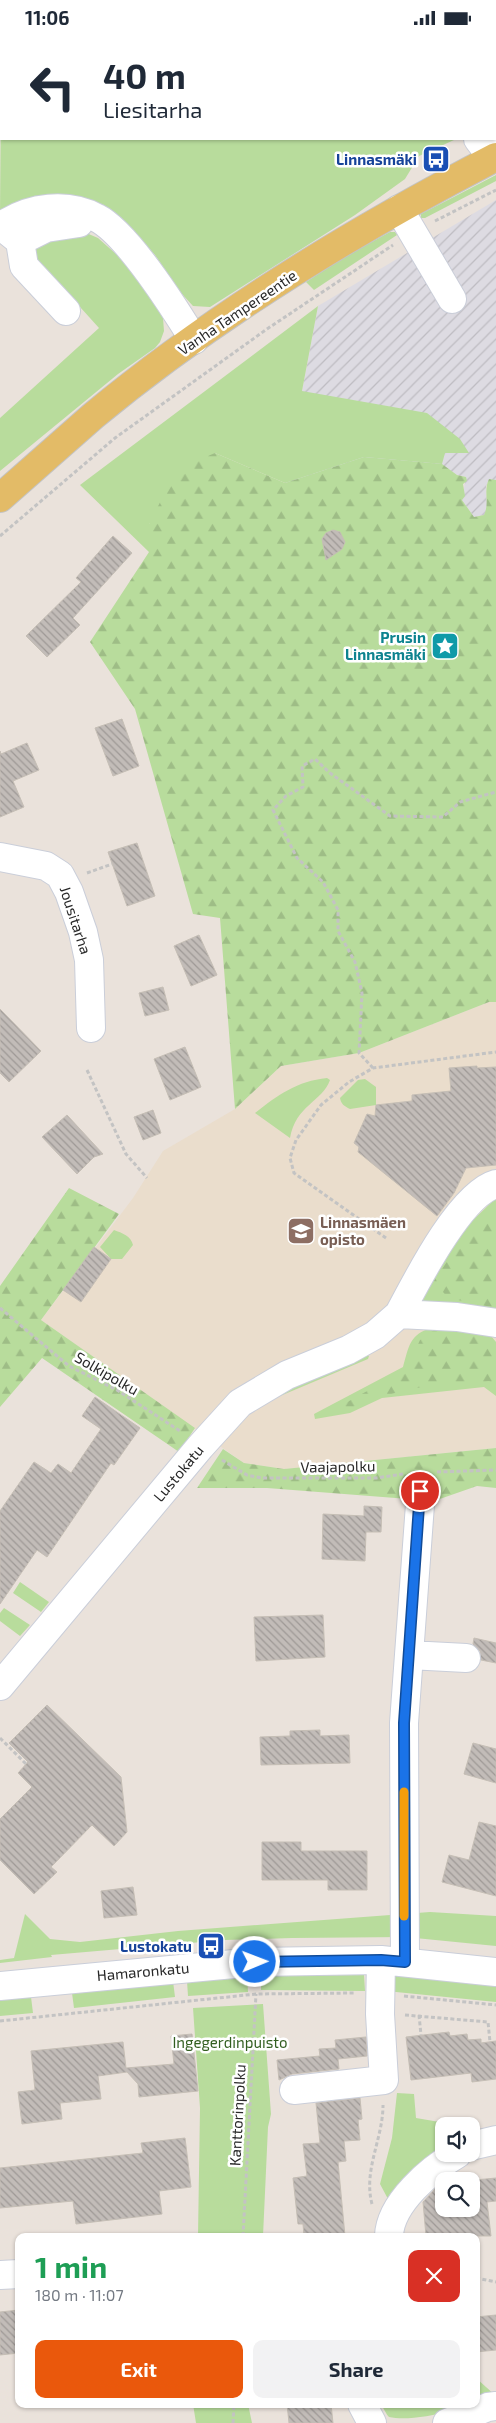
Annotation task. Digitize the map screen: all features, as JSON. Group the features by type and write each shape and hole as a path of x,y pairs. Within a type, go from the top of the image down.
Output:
{"main road":[{"name":"Vanha Tampereentie","path":"0,498 94,415 194,340 287,277 489,152"}],"street":[{"path":"66,311 24,266 8,231 17,216 50,207 74,209 98,218 120,238 168,297 194,340"},
{"path":"399,209 452,299"},
{"name":"Jousitarha","path":"0,857 46,866 60,875 83,932 89,960 91,1029"},
{"name":"Lustokatu","path":"0,1686 200,1447 240,1403 287,1375 348,1350 368,1339 399,1314 443,1237 474,1199 496,1184"},
{"path":"399,1314 457,1317 496,1323"},
{"path":"294,2090 384,2080 380,2004 393,1961 417,1493"},
{"path":"409,1655 466,1658"},
{"name":"Hamaronkatu","path":"0,1986 255,1962 393,1961 496,1972"},
{"path":"480,2144 496,2140"},
{"path":"389,2232 410,2193 436,2166 443,2162"},
{"path":"0,2275 15,2273"},
{"path":"447,2423 488,2407 496,2406"},
{"path":"364,2408 372,2423"}],"path":[{"path":"0,535 115,438 267,329 413,232 496,190"},
{"path":"373,1068 359,1053 362,993 355,962 338,931 338,910 323,882 297,858 273,810 286,796 302,787 302,766 315,759 330,773 390,816 443,817 460,803 496,792"},
{"path":"386,1238 294,1173 290,1158 296,1140 321,1105 349,1081 373,1068 496,1052"},
{"path":"87,1070 126,1154 147,1178"},
{"name":"Solkipolku","path":"0,1308 69,1366 117,1390 184,1433"},
{"name":"Vaajapolku","path":"214,1459 223,1460 247,1475 262,1478 376,1478 417,1493 496,1471"},
{"path":"0,1739 26,1764"},
{"path":"0,2021 256,1994 380,2004 496,2005"},
{"name":"Kanttorinpolku","path":"243,2233 256,1994"},
{"path":"380,2004 419,2015 488,2022 490,2042"},
{"path":"419,2015 422,2035"},
{"path":"384,2080 383,2122 369,2172 368,2190 372,2204 389,2232"},
{"path":"480,2279 496,2281"},
{"path":"233,2423 234,2408"}],"shaded area":[{"path":"496,200 496,480 489,480 486,486 487,509 484,515 474,517 462,500 466,477 457,475 441,464 285,483 318,306"},
{"name":"Linnasmäen opisto","path":"489,1002 496,1002 496,1448 284,1469 244,1463 41,1320 133,1198 163,1151 235,1109 281,1066 359,1053"}],"green space":[{"path":"1,140 454,140 419,156 405,179 355,215 210,307 193,306 182,294 155,255 132,229 112,212 0,213"},
{"path":"496,175 496,181 425,218 421,218 421,214"},
{"path":"84,232 98,238 138,278 163,318 164,331 160,342 155,348 118,374 0,471 0,418 99,328 35,257 35,242"},
{"path":"390,232 395,232 397,235 314,290 306,282 348,255"},
{"path":"318,306 302,391 427,413 460,439 469,453 445,453 442,464 364,457 285,483 215,453 149,524 149,552 80,485"},
{"path":"215,453 285,483 364,457 442,464 457,475 466,477 467,481 463,484 465,496 462,500 474,517 484,515 486,511 487,483 489,479 496,480 496,1002 489,1002 359,1053 281,1066 235,1109 220,918 193,914 135,709 90,642 149,552 149,524 177,469"},
{"path":"327,1078 330,1080 326,1087 298,1118 290,1138 255,1113 288,1090 306,1082"},
{"path":"365,1079 376,1087 376,1105 350,1109 344,1106 340,1098 358,1080"},
{"path":"69,1188 119,1214 41,1320 195,1428 179,1452 42,1358 0,1407 0,1286"},
{"path":"496,1198 496,1314 421,1305 419,1290 470,1223"},
{"path":"496,1209 496,1308 448,1298 434,1281 454,1251 469,1233"},
{"path":"114,1230 128,1237 133,1245 122,1259 111,1259 100,1247"},
{"path":"432,1328 486,1330 496,1342 496,1396 484,1387 382,1398 350,1413 315,1419 314,1414 403,1367 411,1342 419,1334"},
{"path":"434,1330 485,1333 496,1346 496,1387 489,1381 426,1386 390,1394 344,1411 340,1410 340,1406 407,1369 420,1340"},
{"path":"367,1355 369,1356 368,1359 273,1399 273,1395"},
{"path":"496,1448 496,1488 477,1486 434,1501 267,1488 197,1488 223,1449 244,1463 284,1469"},
{"path":"20,1582 49,1602 41,1612 13,1593"},
{"path":"4,1608 30,1625 20,1636 0,1621 0,1613"},
{"path":"430,1912 496,1916 496,1946 405,1937 225,1940 51,1955 52,1957 0,1963 0,1960 14,1958 25,1914 50,1939 80,1942 178,1931"},
{"path":"364,1975 365,1991 261,1990 261,1976"},
{"path":"387,1975 496,1986 496,2002 386,1991"},
{"path":"247,1976 248,1992 188,1996 187,1981"},
{"path":"173,1981 175,1997 74,2008 72,1993"},
{"path":"31,1997 33,2013 0,2016 0,2000"},
{"name":"Ingegerdinpuisto","path":"263,2004 271,2114 268,2127 263,2233 198,2233 200,2108 193,2008"},
{"path":"397,2093 414,2094 416,2118 435,2121 435,2160 388,2199 380,2184 392,2138"},
{"path":"480,2382 496,2396 480,2402"},
{"path":"194,2408 249,2408 252,2423 196,2423"},
{"path":"384,2408 461,2408 413,2418 389,2417"}],"building":[{"path":"333,530 340,532 345,542 342,549 326,560 322,539 326,533"},
{"path":"113,536 132,553 73,618 80,625 47,657 26,636 81,582 76,578"},
{"path":"122,719 139,766 113,776 95,728"},
{"path":"27,743 39,770 13,781 24,807 0,817 0,751 1,754"},
{"path":"137,843 155,896 127,906 108,852"},
{"path":"199,935 217,975 191,986 174,946"},
{"path":"163,987 169,1010 145,1016 139,993"},
{"path":"0,1009 41,1051 9,1082 0,1073"},
{"path":"185,1047 201,1087 170,1100 154,1059"},
{"path":"477,1066 477,1068 496,1067 496,1165 466,1168 454,1193 437,1216 358,1152 359,1147 354,1143 367,1114 375,1116 376,1105 412,1101 412,1095 451,1091 449,1068"},
{"path":"153,1110 161,1133 143,1140 134,1117"},
{"path":"67,1115 103,1154 94,1157 77,1174 42,1137"},
{"path":"94,1247 111,1259 81,1302 63,1290"},
{"path":"95,1397 140,1428 114,1465 111,1463 47,1557 37,1550 0,1604 0,1511 34,1462 51,1473 58,1464 71,1473 101,1429 82,1416"},
{"path":"364,1506 382,1507 381,1532 366,1532 365,1561 322,1559 323,1514 364,1516"},
{"path":"323,1615 325,1657 256,1661 254,1617"},
{"path":"474,1638 496,1643 496,1663 481,1660 480,1651 473,1644"},
{"path":"47,1705 121,1777 127,1832 114,1846 92,1825 51,1867 57,1872 34,1894 0,1860 0,1819 32,1787 18,1773 28,1762 9,1743"},
{"path":"320,1730 320,1736 349,1735 350,1763 261,1765 260,1737 290,1736 290,1731"},
{"path":"473,1743 496,1749 496,1783 464,1774"},
{"path":"479,1822 496,1826 496,1896 442,1882 449,1855 469,1860"},
{"path":"262,1842 301,1842 301,1851 367,1851 367,1890 328,1890 328,1880 262,1880"},
{"path":"133,1887 137,1915 104,1918 101,1891"},
{"path":"449,2032 450,2036 467,2034 468,2040 481,2039 481,2043 496,2041 496,2079 472,2082 471,2073 411,2080 406,2037"},
{"path":"192,2034 198,2091 139,2097 138,2084 127,2072 98,2076 101,2099 60,2103 62,2119 22,2124 18,2092 35,2090 31,2051 123,2042 126,2068 174,2064 171,2036"},
{"path":"366,2037 367,2056 338,2059 339,2069 292,2074 279,2080 277,2060 320,2056 319,2049 336,2048 335,2040"},
{"path":"360,2098 362,2119 358,2120 360,2140 344,2141 346,2161 338,2162 345,2233 304,2233 303,2224 298,2224 293,2178 307,2176 303,2144 320,2143 316,2103"},
{"path":"185,2138 191,2187 159,2191 162,2214 76,2224 73,2201 0,2208 0,2168 143,2153 141,2143"},
{"path":"496,2178 496,2201 487,2202 491,2236 480,2236 480,2233 426,2233 423,2202 435,2189 435,2217 480,2217 480,2180"},
{"path":"15,2310 15,2353 0,2355 0,2312"},
{"path":"496,2315 496,2350 480,2352 480,2317"},
{"path":"287,2408 331,2408 333,2423 289,2423"}],"slow traffic":[{"path":"404,1792 404,1916"}],"place":[{"name":"Linnasmäki","path":"436,159"},
{"name":"Prusin Linnasmäki","path":"445,646"},
{"name":"Linnasmäen opisto","path":"301,1231"},
{"name":"Lustokatu","path":"211,1946"}],"route":[{"path":"255,1962 381,1960 405,1962 404,1723 420,1491"}]}
